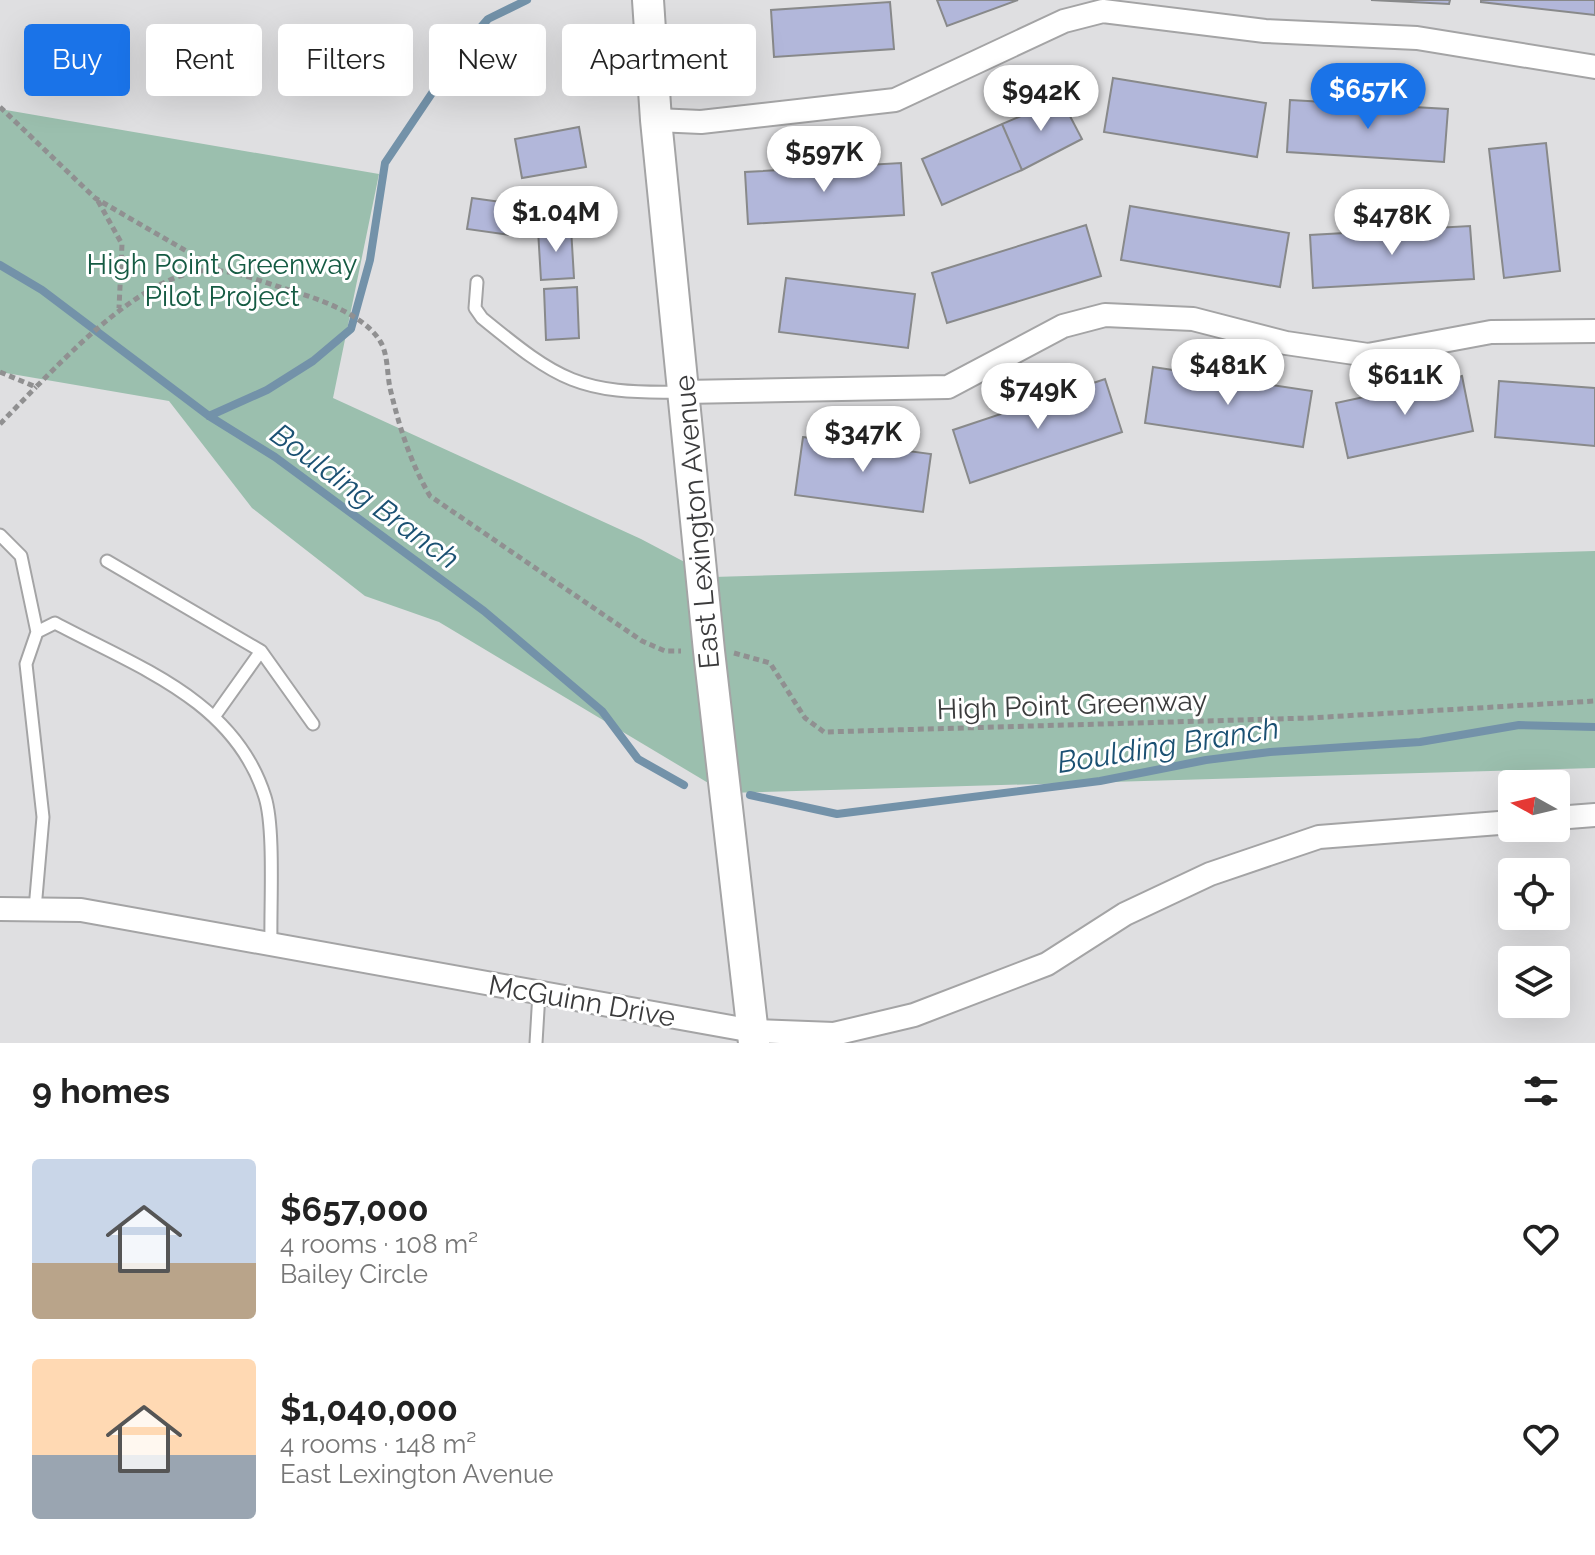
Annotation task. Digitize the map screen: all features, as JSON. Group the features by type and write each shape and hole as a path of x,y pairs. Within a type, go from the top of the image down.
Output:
{"main road":[{"name":"East Lexington Avenue","path":"648,0 656,120 712,680 753,1037"}],"street":[{"path":"656,120 701,122 895,100 1064,21 1103,11 1265,31 1417,38 1595,67"},
{"path":"684,392 948,387 1063,326 1105,315 1193,319 1286,343 1368,355 1491,332 1595,331"},
{"path":"1570,817 1595,815"},
{"name":"McGuinn Drive","path":"2,911 81,910 539,993 753,1037 834,1034 914,1015 1047,964 1125,914 1210,874 1319,837 1498,823"}],"lane":[{"path":"477,282 475,308 482,318 562,378 614,392 684,392"},
{"path":"0,535 21,556 37,632 26,664 43,817 35,909"},
{"path":"107,561 261,651 313,724"},
{"path":"37,632 55,623 196,698 242,745 266,799 271,944"},
{"path":"214,717 261,651"},
{"path":"536,1043 539,993"}],"path":[{"path":"0,107 95,198 221,271 314,297 368,327 382,343 390,387 412,465 430,496 642,641 665,651 687,651"},
{"path":"95,198 122,244 119,309"},
{"path":"0,424 119,309 157,287 204,272 221,271"},
{"path":"0,372 36,387"},
{"name":"High Point Greenway","path":"729,653 770,663 805,718 824,732 1309,718 1595,701"}],"green space":[{"name":"High Point Greenway Pilot Project","path":"0,109 379,174 333,398 641,539 713,577 1595,551 1595,768 725,793 439,622 365,596 252,508 169,401 0,372"}],"building":[{"path":"937,0 1018,0 947,26"},
{"path":"1371,0 1450,0 1449,4"},
{"path":"1595,0 1595,15 1481,2"},
{"path":"890,2 894,49 774,57 771,10"},
{"path":"1113,78 1266,103 1257,157 1104,132"},
{"path":"1061,99 1082,139 1022,170 1002,124"},
{"path":"1290,100 1448,109 1444,162 1287,152"},
{"path":"1002,124 1022,170 942,205 922,159"},
{"path":"579,127 586,167 522,178 515,139"},
{"path":"1546,143 1560,271 1504,278 1489,149"},
{"path":"901,163 904,215 748,224 745,172"},
{"path":"472,198 523,205 518,236 467,229"},
{"path":"1130,206 1289,233 1280,287 1121,260"},
{"path":"1086,225 1101,276 947,323 932,273"},
{"path":"1470,226 1474,279 1313,288 1310,235"},
{"path":"571,228 574,278 541,280 538,230"},
{"path":"786,278 915,294 908,348 779,332"},
{"path":"577,287 579,338 546,340 544,289"},
{"path":"1153,367 1312,391 1303,447 1145,423"},
{"path":"1462,376 1473,431 1348,458 1336,403"},
{"path":"1105,379 1122,432 970,483 953,430"},
{"path":"1499,381 1595,388 1595,446 1495,437"},
{"path":"803,437 931,454 923,512 795,495"}],"waterway":[{"path":"209,416 267,390 313,361 351,329 370,260 385,163 461,50 488,19 527,0"},
{"name":"Boulding Branch","path":"0,265 42,290 209,416 275,457 484,611 602,711 638,759 684,785"},
{"name":"Boulding Branch","path":"750,795 837,814 1100,781 1206,760 1270,752 1420,742 1519,725 1595,727"}]}
